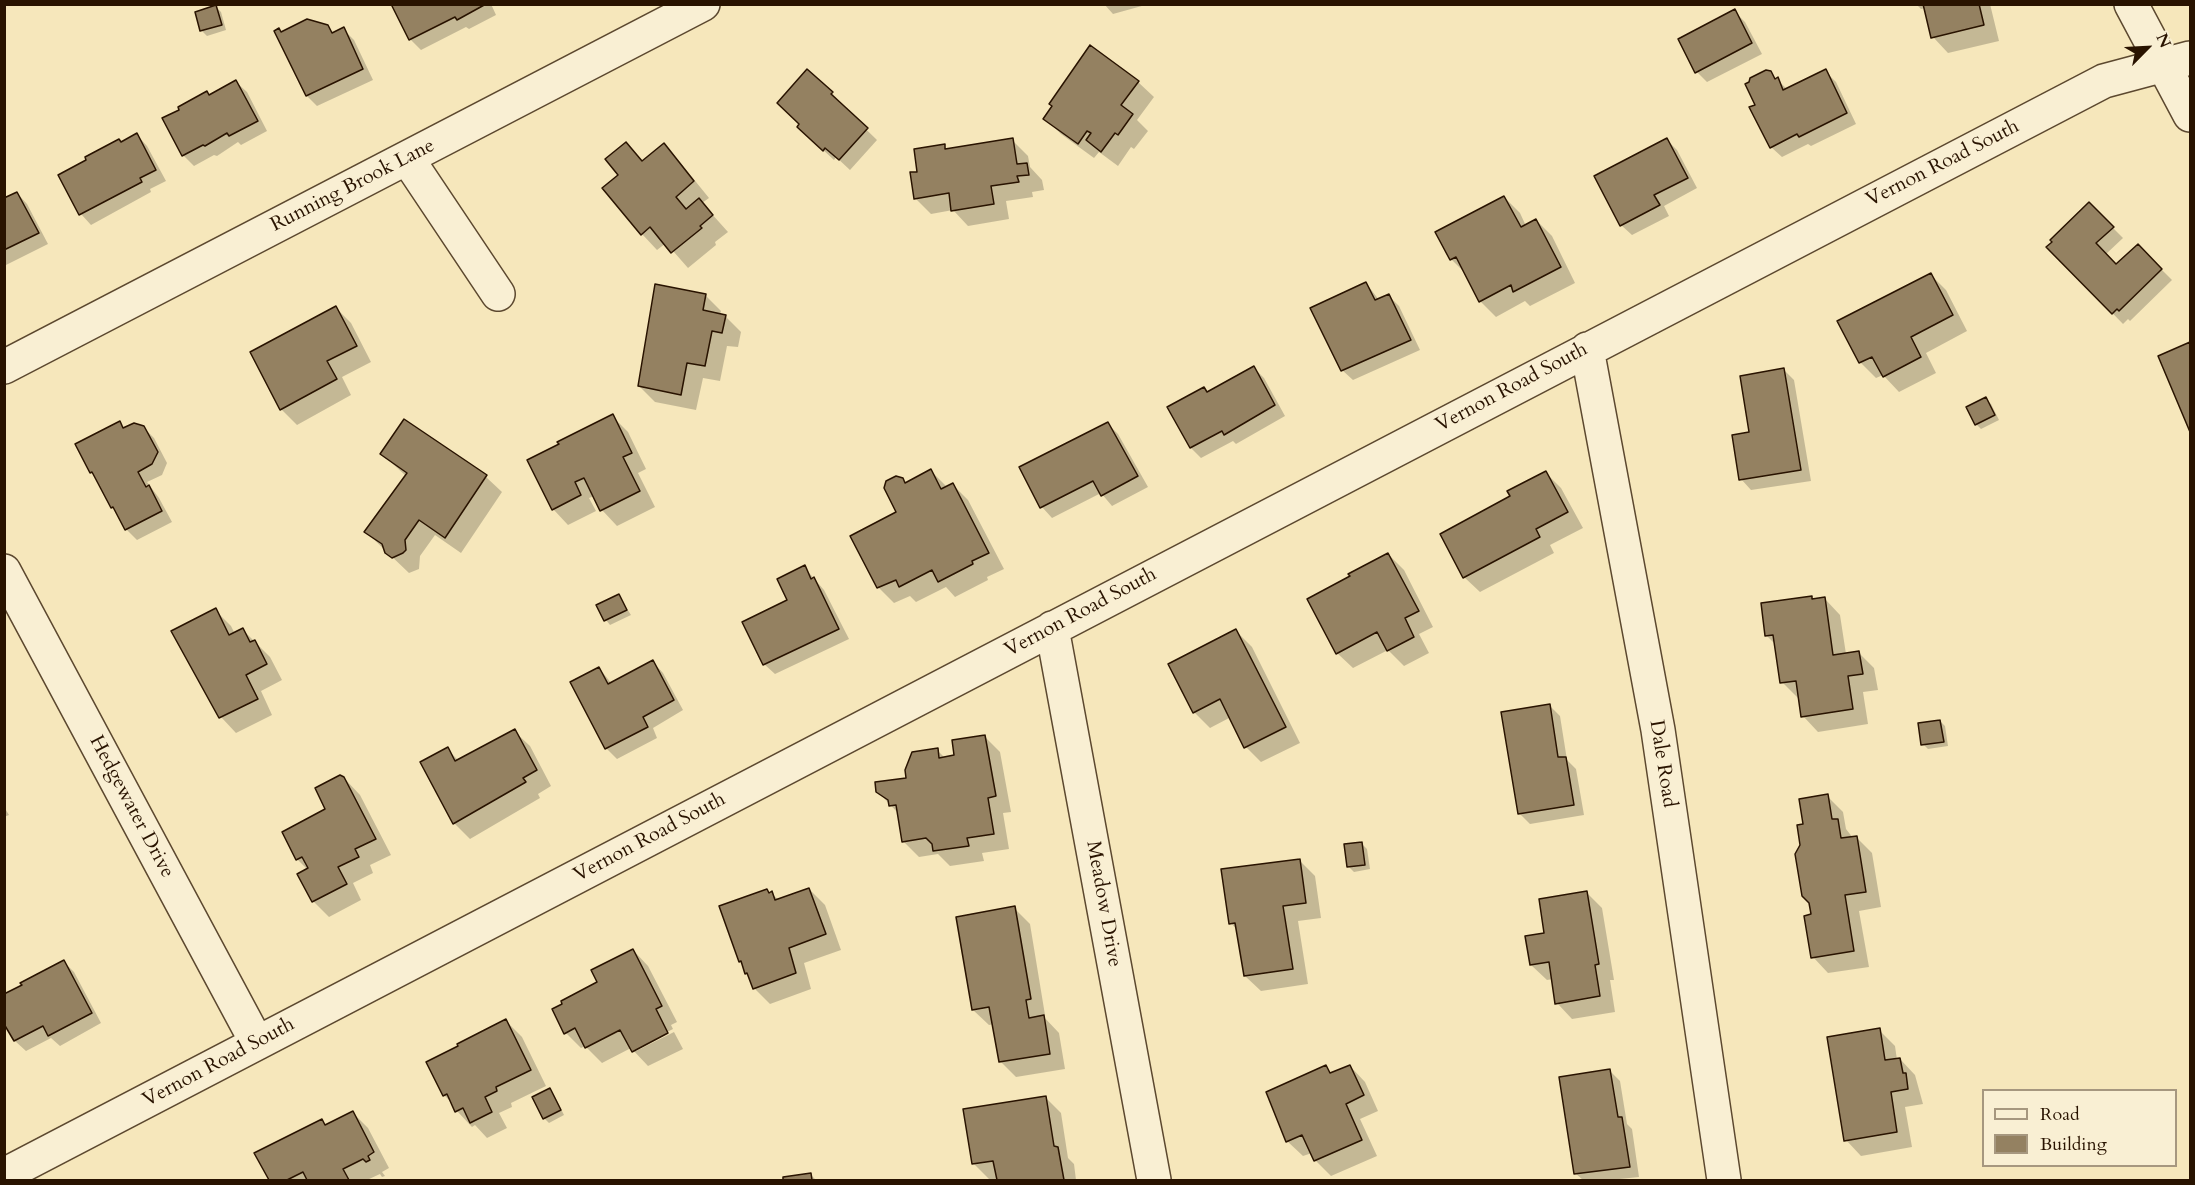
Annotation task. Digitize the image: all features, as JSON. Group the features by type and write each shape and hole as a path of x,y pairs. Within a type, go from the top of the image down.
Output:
{"street":[{"name":"Running Brook Lane","path":"4,367 703,4"},
{"path":"2131,4 2177,61 2190,115"},
{"name":"Vernon Road South","path":"4,1175 2104,81 2177,61"},
{"path":"407,158 498,294"},
{"name":"Dale Road","path":"1587,350 1658,730 1724,1180"},
{"name":"Hedgewater Drive","path":"4,571 257,1043"},
{"name":"Meadow Drive","path":"1052,628 1154,1180"}],"building":[{"path":"391,4 486,4 457,20 455,17 409,40"},
{"path":"1923,4 1979,4 1984,25 1931,38"},
{"path":"216,5 222,25 200,31 195,12"},
{"path":"1735,9 1752,43 1695,73 1678,39"},
{"path":"307,19 328,25 332,33 344,27 363,69 306,96 274,31 279,28 281,32"},
{"path":"1090,45 1139,81 1121,105 1133,114 1118,135 1115,133 1101,152 1086,140 1091,133 1087,131 1078,144 1043,119 1052,106 1049,104"},
{"path":"807,69 868,128 839,160 825,148 823,151 797,127 799,124 777,103"},
{"path":"1826,69 1847,113 1799,137 1797,134 1770,148 1749,107 1755,105 1745,84 1750,78 1766,70 1771,71 1775,79 1778,77 1783,90"},
{"path":"236,80 258,121 229,136 227,133 182,156 162,118 179,110 178,107 207,91 209,95"},
{"path":"137,133 156,170 140,178 142,182 79,215 58,175 86,160 85,157 119,139 121,142"},
{"path":"1013,138 1017,164 1027,163 1029,175 1017,176 1019,182 991,186 994,204 951,211 949,193 914,199 910,172 917,172 914,149 945,144 945,149"},
{"path":"1667,138 1688,178 1654,195 1660,205 1620,226 1594,176"},
{"path":"626,142 642,161 664,143 694,181 676,197 686,209 699,198 713,215 700,226 702,228 671,253 650,227 641,235 602,188 618,175 605,159"},
{"path":"17,192 39,233 4,250 4,198"},
{"path":"1504,196 1521,227 1536,219 1561,267 1513,292 1511,285 1479,302 1456,257 1450,260 1435,232"},
{"path":"2089,202 2114,227 2096,243 2116,264 2138,244 2162,269 2119,311 2117,309 2112,314 2046,247 2052,242 2050,240"},
{"path":"1931,273 1953,315 1911,337 1921,357 1883,377 1872,357 1859,363 1837,321"},
{"path":"1366,282 1375,300 1389,294 1411,340 1341,371 1310,308"},
{"path":"655,284 706,294 703,310 726,315 722,333 712,331 705,366 687,363 681,395 638,386"},
{"path":"336,306 357,346 327,361 337,379 280,410 250,352"},
{"path":"2190,342 2190,432 2158,356"},
{"path":"1254,366 1275,405 1224,435 1222,431 1190,448 1167,407 1204,387 1207,392"},
{"path":"1784,368 1801,470 1739,480 1732,435 1749,432 1740,376"},
{"path":"1986,397 1995,415 1975,425 1966,407"},
{"path":"613,414 632,453 623,457 640,491 600,511 584,478 575,482 581,495 552,510 527,460"},
{"path":"404,419 487,475 445,538 419,520 405,540 406,550 392,558 385,553 382,544 364,532 407,473 380,454"},
{"path":"120,421 123,428 134,423 144,426 158,452 152,464 138,472 146,487 149,485 162,511 125,530 75,444"},
{"path":"1108,422 1138,476 1101,496 1093,481 1040,508 1019,467"},
{"path":"931,469 941,489 953,483 989,553 938,582 932,570 899,587 896,580 877,588 850,536 896,512 884,488 886,481 896,476 903,478 905,483"},
{"path":"1546,471 1568,512 1536,529 1540,537 1463,578 1440,534 1510,496 1507,491"},
{"path":"1388,553 1419,611 1405,618 1414,637 1387,651 1377,632 1336,654 1307,599"},
{"path":"805,565 811,579 814,577 839,629 763,665 742,622 787,600 777,579"},
{"path":"619,594 627,610 604,621 596,605"},
{"path":"1812,596 1812,599 1825,597 1833,655 1859,651 1863,674 1848,676 1853,709 1801,717 1796,681 1780,683 1773,635 1765,636 1761,603"},
{"path":"216,608 229,635 243,628 250,642 255,640 267,664 246,675 258,699 219,718 171,631"},
{"path":"1236,629 1286,727 1244,748 1220,699 1193,713 1168,664"},
{"path":"653,660 674,700 643,717 648,727 605,749 570,682 599,667 608,684"},
{"path":"1550,704 1558,757 1566,757 1574,805 1518,814 1501,712"},
{"path":"1940,720 1944,742 1921,745 1918,723"},
{"path":"515,729 537,770 523,778 526,782 453,824 420,762 448,747 455,761"},
{"path":"985,735 996,796 988,798 994,834 967,838 969,846 933,851 932,844 926,838 902,842 896,805 889,806 888,800 876,792 875,782 906,778 905,770 912,752 938,748 939,758 954,755 952,740"},
{"path":"340,775 344,777 376,839 355,849 359,857 338,867 347,884 312,902 297,874 308,868 302,857 296,860 282,832 325,809 315,788"},
{"path":"1828,794 1832,819 1838,819 1841,838 1857,836 1866,892 1845,895 1854,951 1811,958 1804,916 1811,914 1809,903 1802,896 1795,854 1800,845 1797,825 1803,824 1799,799"},
{"path":"1362,842 1365,865 1347,867 1344,844"},
{"path":"1300,859 1306,903 1283,906 1293,969 1244,976 1235,923 1229,924 1221,869"},
{"path":"809,888 826,934 789,948 796,973 753,989 741,961 739,962 719,906 767,889 769,893 772,891 775,900"},
{"path":"1587,891 1599,964 1595,965 1600,996 1555,1004 1549,962 1530,965 1525,936 1544,933 1539,899"},
{"path":"1015,906 1031,999 1026,1000 1029,1018 1044,1015 1050,1054 999,1062 989,1007 972,1010 956,917"},
{"path":"633,949 662,1006 656,1009 668,1033 632,1052 620,1030 585,1048 575,1028 564,1034 552,1009 562,1004 561,1001 597,982 591,970"},
{"path":"64,960 92,1013 48,1036 43,1026 14,1041 4,1024 4,994"},
{"path":"506,1019 531,1070 496,1087 497,1091 485,1097 492,1112 470,1123 463,1108 455,1112 447,1094 443,1096 426,1062"},
{"path":"1880,1028 1885,1060 1900,1058 1903,1073 1906,1073 1908,1089 1891,1092 1897,1132 1844,1141 1827,1037"},
{"path":"1326,1065 1330,1073 1350,1065 1364,1095 1346,1104 1362,1140 1314,1161 1302,1135 1286,1142 1266,1092"},
{"path":"1610,1069 1618,1117 1622,1117 1630,1167 1574,1174 1559,1077"},
{"path":"550,1088 561,1110 543,1119 532,1097"},
{"path":"1046,1096 1054,1146 1058,1147 1064,1180 997,1180 993,1161 972,1164 963,1109"},
{"path":"353,1111 374,1152 368,1156 370,1160 366,1162 363,1159 343,1169 349,1180 307,1180 303,1172 287,1180 269,1180 254,1153 322,1119 325,1125"},
{"path":"811,1173 812,1180 783,1180 783,1177"}]}
